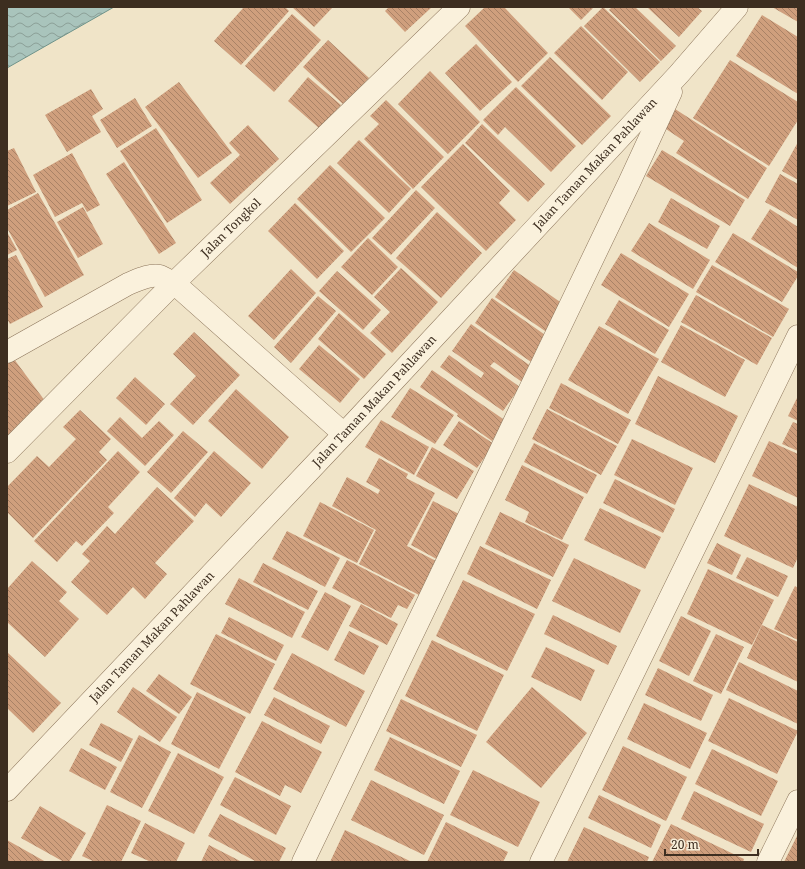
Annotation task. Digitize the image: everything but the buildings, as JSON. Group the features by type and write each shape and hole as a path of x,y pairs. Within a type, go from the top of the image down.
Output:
{"street":[{"name":"Jalan Tongkol","path":"7,452 174,283 459,7"},
{"name":"Jalan Taman Makan Pahlawan","path":"7,790 344,434 679,74 737,7"},
{"path":"303,862 625,190 679,74"},
{"path":"7,352 128,284 142,278 160,276 174,283 344,434"},
{"path":"541,862 798,336"},
{"path":"768,862 798,801"}],"water":[{"path":"7,7 114,7 7,68"}]}
